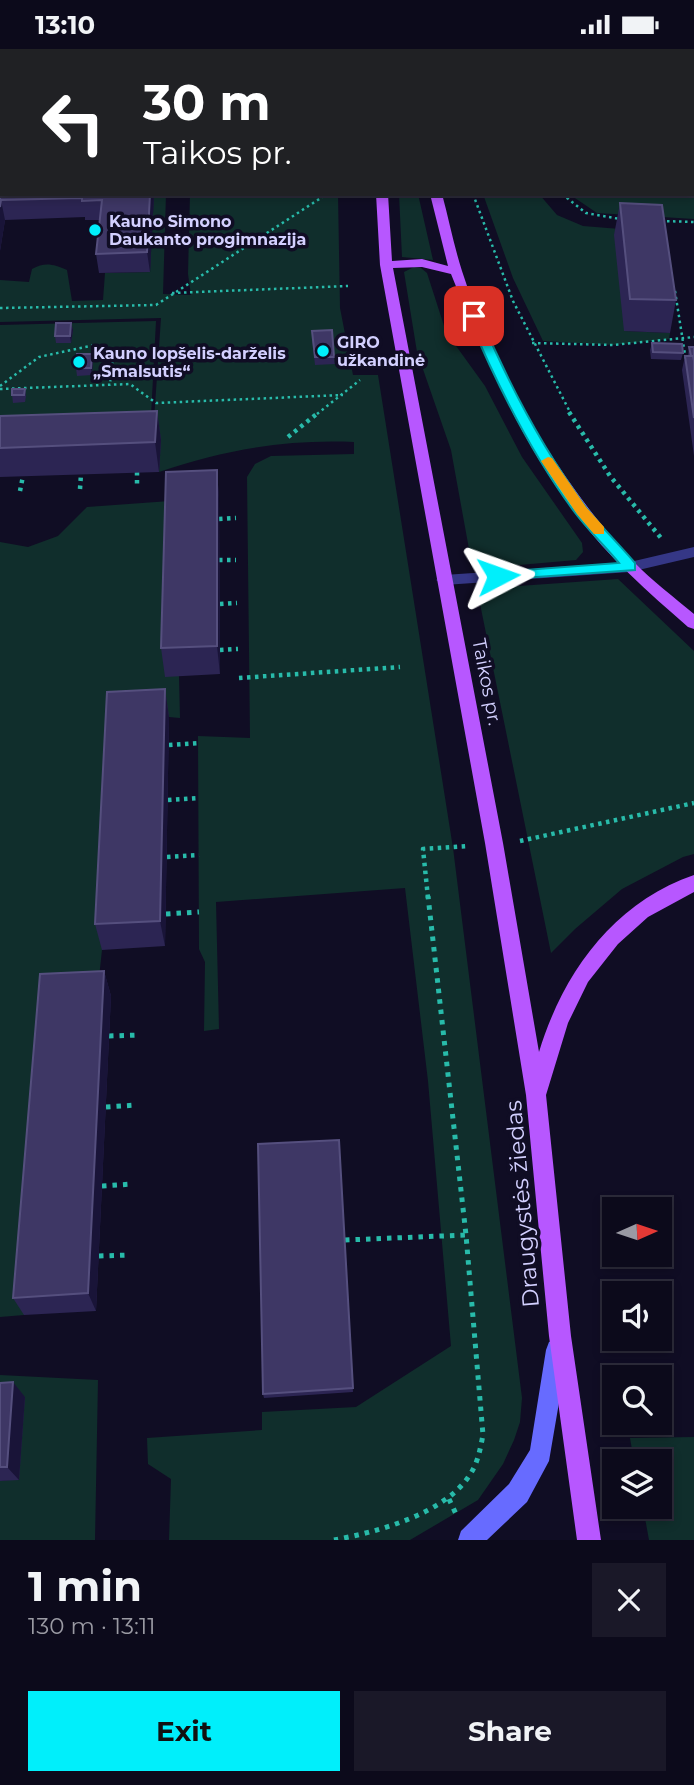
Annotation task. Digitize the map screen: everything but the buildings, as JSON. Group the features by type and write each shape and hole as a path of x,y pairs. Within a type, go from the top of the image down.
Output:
{"main road":[{"name":"Taikos pr.","path":"382,196 386,265 494,843 536,1095"},
{"path":"437,196 456,272 492,359 540,450 581,511 630,567 694,623"},
{"path":"386,265 422,263 456,272"},
{"name":"Draugystės žiedas","path":"589,1540 560,1336 536,1095 558,1022 581,976 611,938 641,911 694,883"},
{"path":"470,1540 518,1493 541,1453 560,1336"}],"street":[{"path":"444,580 630,567 694,552"}],"path":[{"path":"0,308 156,305 324,196"},
{"path":"474,196 490,247 548,376 605,470 676,557"},
{"path":"565,196 586,213 627,219"},
{"path":"651,220 694,222"},
{"path":"663,221 664,228"},
{"path":"674,283 686,361"},
{"path":"171,293 348,286"},
{"path":"532,342 613,345 694,337"},
{"path":"0,388 39,358 94,345 113,356 110,385"},
{"path":"288,437 360,380"},
{"path":"0,388 130,384 156,403 343,395"},
{"path":"137,472 137,487"},
{"path":"80,489 81,474"},
{"path":"20,491 23,476"},
{"path":"219,519 236,518"},
{"path":"219,560 236,559"},
{"path":"219,604 237,603"},
{"path":"220,650 238,649"},
{"path":"239,678 400,667"},
{"path":"169,745 199,743"},
{"path":"168,800 199,798"},
{"path":"334,1540 389,1526 449,1499 477,1464 483,1435 466,1235 423,849 535,839 694,803"},
{"path":"167,857 199,855"},
{"path":"166,914 199,912"},
{"path":"109,1036 139,1035"},
{"path":"106,1107 137,1105"},
{"path":"102,1186 133,1185"},
{"path":"345,1240 466,1235"},
{"path":"99,1256 130,1255"}],"green space":[{"path":"154,196 166,196 163,294 191,295 188,274 190,196 338,196 340,308 353,375 378,375 453,848 522,1398 520,1422 514,1440 503,1464 478,1500 410,1540 169,1540 171,1479 148,1464 147,1438 262,1430 262,1412 356,1407 451,1346 428,1081 405,888 216,902 219,1029 204,1031 205,962 199,949 198,736 250,738 247,477 255,464 271,456 354,454 354,442 280,444 231,452 159,472 160,440 0,425 154,420 161,318 0,322 0,280 29,282 32,269 41,265 53,265 67,270 72,301 103,300 105,273 150,272"},
{"path":"399,196 418,196 433,260 402,257"},
{"path":"484,196 541,196 557,215 583,226 657,232 625,331 670,333 669,339 613,345 543,341 513,278"},
{"path":"572,196 694,196 694,219 597,213"},
{"path":"414,267 427,273 446,332 485,386 522,457 582,543 583,552 576,560 487,568 476,561 469,549 451,450 417,352 404,272"},
{"name":"Kauno lopšelis-darželis „Smalsutis“","path":"156,321 151,416 0,420 0,325"},
{"path":"170,501 165,676 179,676 180,718 169,717 102,950 97,996 49,999 24,1315 0,1317 0,542 28,547 58,536 87,507"},
{"path":"618,579 694,651 694,854 683,857 622,889 551,953 477,589"},
{"path":"0,1375 98,1380 95,1540 0,1540 0,1481 19,1479 0,1399"},
{"path":"694,1437 694,1540 649,1540 645,1519 672,1519 672,1449 632,1449 630,1438"}],"slow traffic":[{"path":"548,461 581,511 599,531"}],"place":[{"name":"Kauno Simono Daukanto progimnazija","path":"95,230"},
{"name":"GIRO užkandinė","path":"323,351"},
{"name":"Kauno lopšelis-darželis „Smalsutis“","path":"79,362"}],"route":[{"path":"474,316 492,359 540,450 581,511 630,567 498,576"}]}
